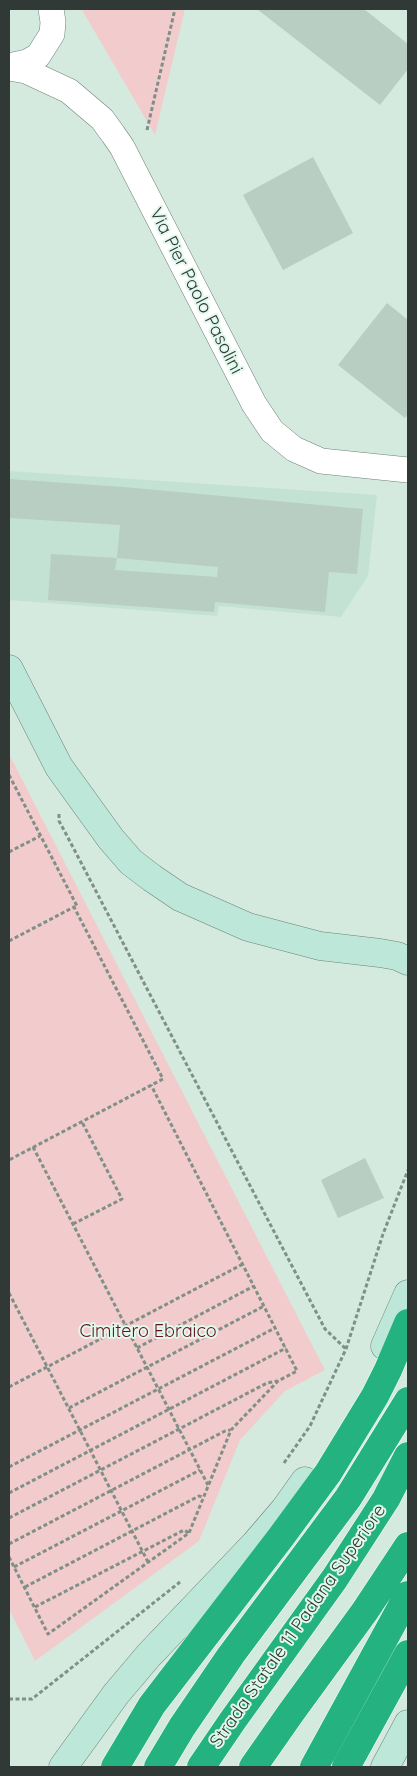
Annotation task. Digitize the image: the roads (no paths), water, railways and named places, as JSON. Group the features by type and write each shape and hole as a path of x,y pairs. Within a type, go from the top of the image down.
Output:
{"highway":[{"path":"115,1767 152,1705 281,1537 338,1457 375,1396 408,1323"},
{"path":"158,1767 182,1727 231,1654 348,1498 408,1400"},
{"name":"Strada Statale 11 Padana Superiore","path":"201,1767 360,1542 386,1499 408,1456"},
{"path":"253,1767 365,1612 408,1546"},
{"path":"314,1767 408,1595"},
{"path":"346,1767 408,1654"}],"street":[{"path":"9,67 27,62 38,56 52,34 51,9"},
{"name":"Via Pier Paolo Pasolini","path":"9,67 26,71 69,90 102,119 113,134 122,147 254,404 272,431 294,449 321,461 408,470"},
{"path":"9,669 59,767 110,839 131,862 152,878 180,897 248,927 320,946 380,952 408,961"},
{"path":"380,952 408,943"},
{"path":"63,1767 116,1694 149,1655 255,1544 285,1509 342,1426 374,1370 408,1294"},
{"path":"385,1767 408,1724"}],"park label":[{"name":"Cimitero Ebraico","path":"148,1332"}]}
